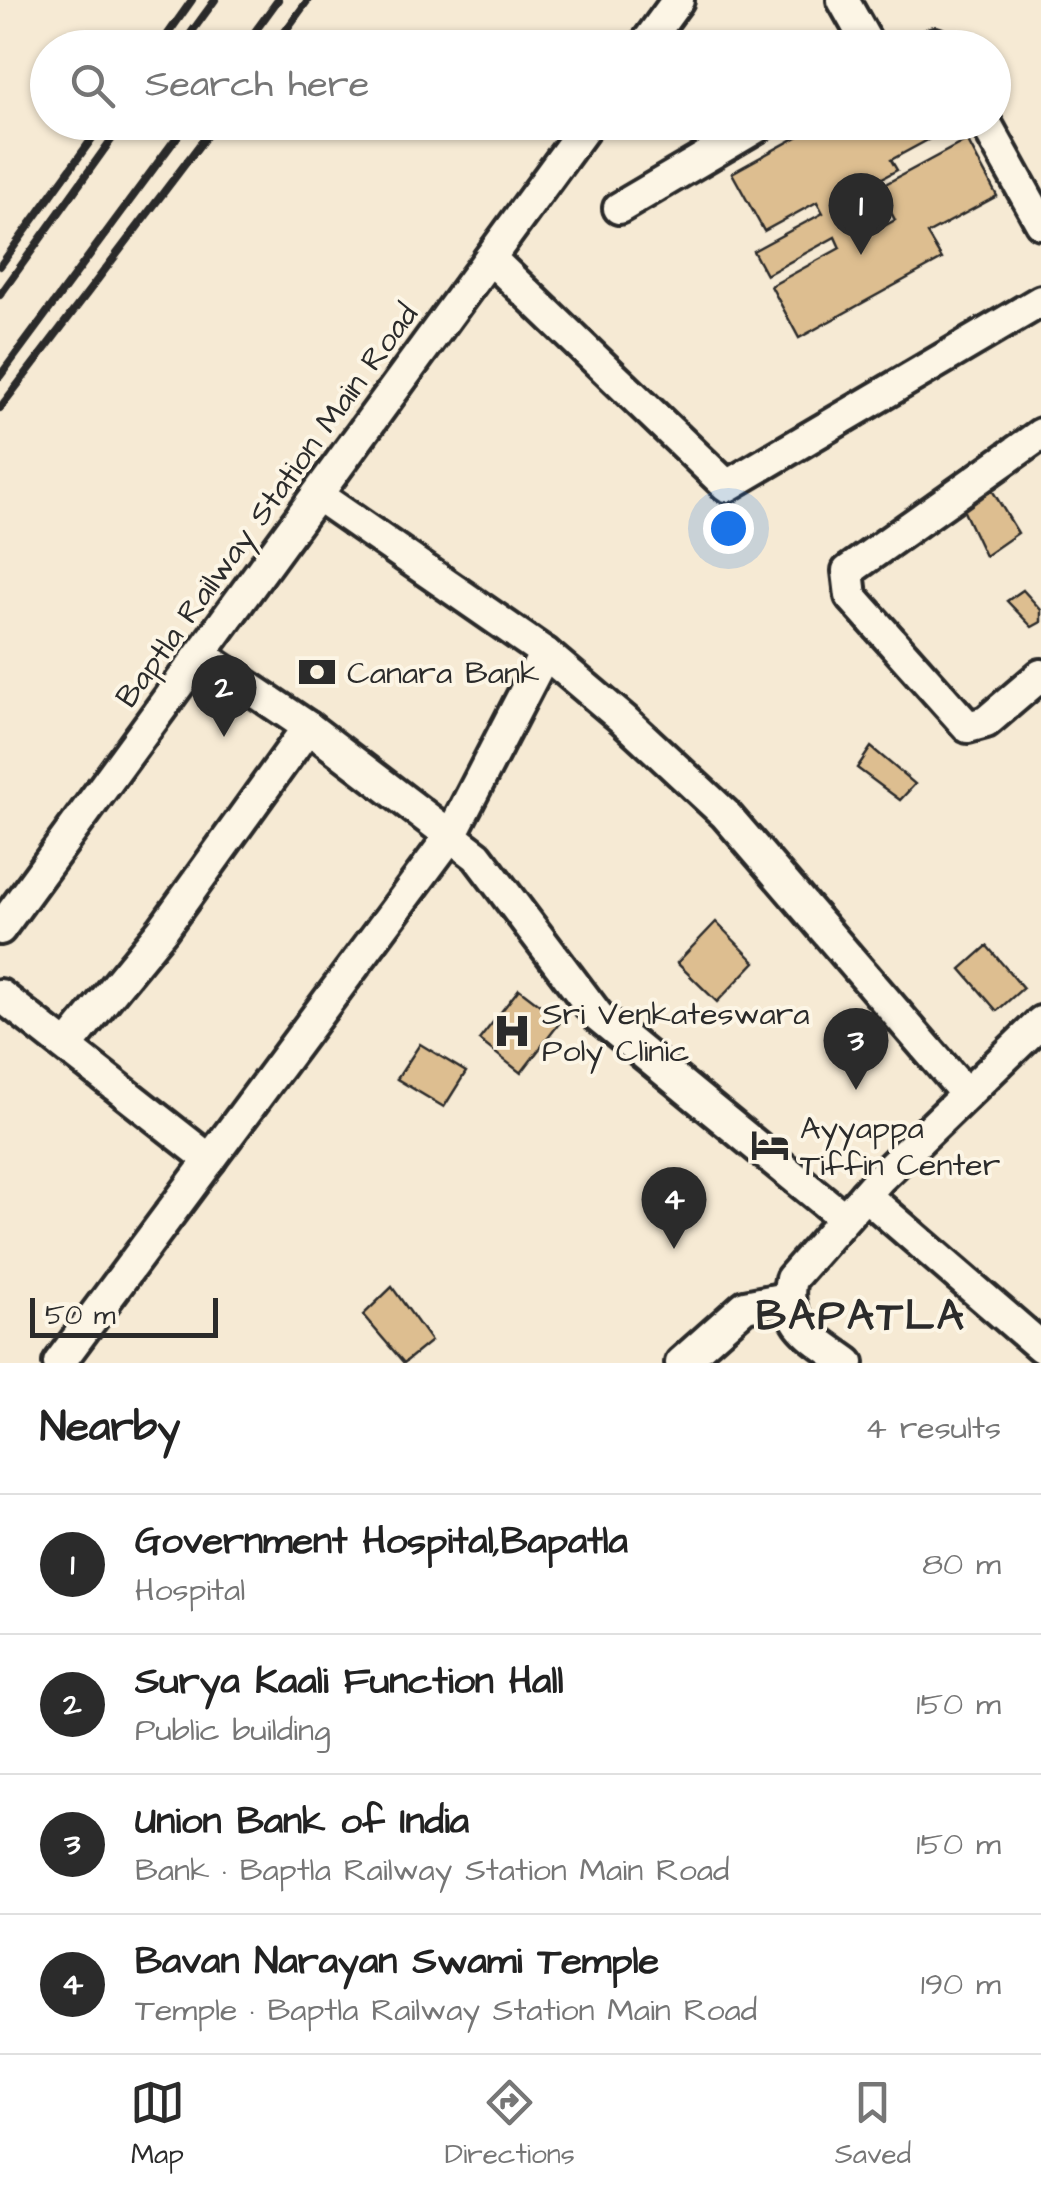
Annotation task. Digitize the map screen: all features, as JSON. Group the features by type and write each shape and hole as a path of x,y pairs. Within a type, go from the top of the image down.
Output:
{"street":[{"path":"657,30 678,0"},
{"path":"844,0 860,30"},
{"name":"Baptla Railway Station Main Road","path":"0,929 576,140"},
{"path":"618,208 734,140"},
{"path":"995,140 1041,223"},
{"path":"490,258 727,486 1041,302"},
{"path":"1041,434 848,571 851,596 968,728 986,722 1041,675"},
{"path":"317,495 544,653 624,720 725,814 966,1094"},
{"path":"60,1363 451,835 544,653"},
{"path":"200,654 308,727 477,856 598,1016 1041,1347"},
{"path":"68,1046 162,929 308,727"},
{"path":"0,995 210,1160"},
{"path":"848,1363 799,1326 786,1298 790,1279 854,1206 1041,1022"},
{"path":"681,1363 745,1306 786,1298"}],"building":[{"path":"792,140 928,140 891,160 897,170 853,194 873,232 895,220 878,188 967,140 997,196 927,234 942,259 799,338 771,286 840,248 835,237 766,275 753,251 823,213 817,202 764,231 732,173"},
{"path":"986,480 1018,533 985,556 959,501"},
{"path":"1023,590 1041,610 1041,622 1032,627 1007,601"},
{"path":"871,747 915,784 900,800 857,768"},
{"path":"716,922 755,962 717,1002 677,963"},
{"path":"987,946 1023,988 997,1011 961,969"},
{"path":"519,989 561,1021 521,1073 479,1040"},
{"path":"420,1044 466,1072 444,1107 397,1079"},
{"path":"392,1287 431,1341 404,1363 363,1315"}],"railway":[{"path":"171,30 192,0"},
{"path":"193,30 215,0"},
{"path":"256,30 278,0"},
{"path":"286,30 308,0"},
{"path":"0,266 91,140"},
{"path":"0,295 111,140"},
{"path":"0,376 175,140"},
{"path":"0,408 203,140"}],"place":[{"name":"Government Hospital,Bapatla","path":"861,255"},
{"name":"Canara Bank","path":"317,672"},
{"name":"Surya Kaali Function Hall","path":"224,737"},
{"name":"Sri Venkateswara Poly Clinic","path":"512,1031"},
{"name":"Union Bank of India","path":"856,1090"},
{"name":"Ayyappa Tiffin Center","path":"770,1145"},
{"name":"Bavan Narayan Swami Temple","path":"674,1249"}],"district":[{"name":"BAPATLA","path":"861,1314"}]}
